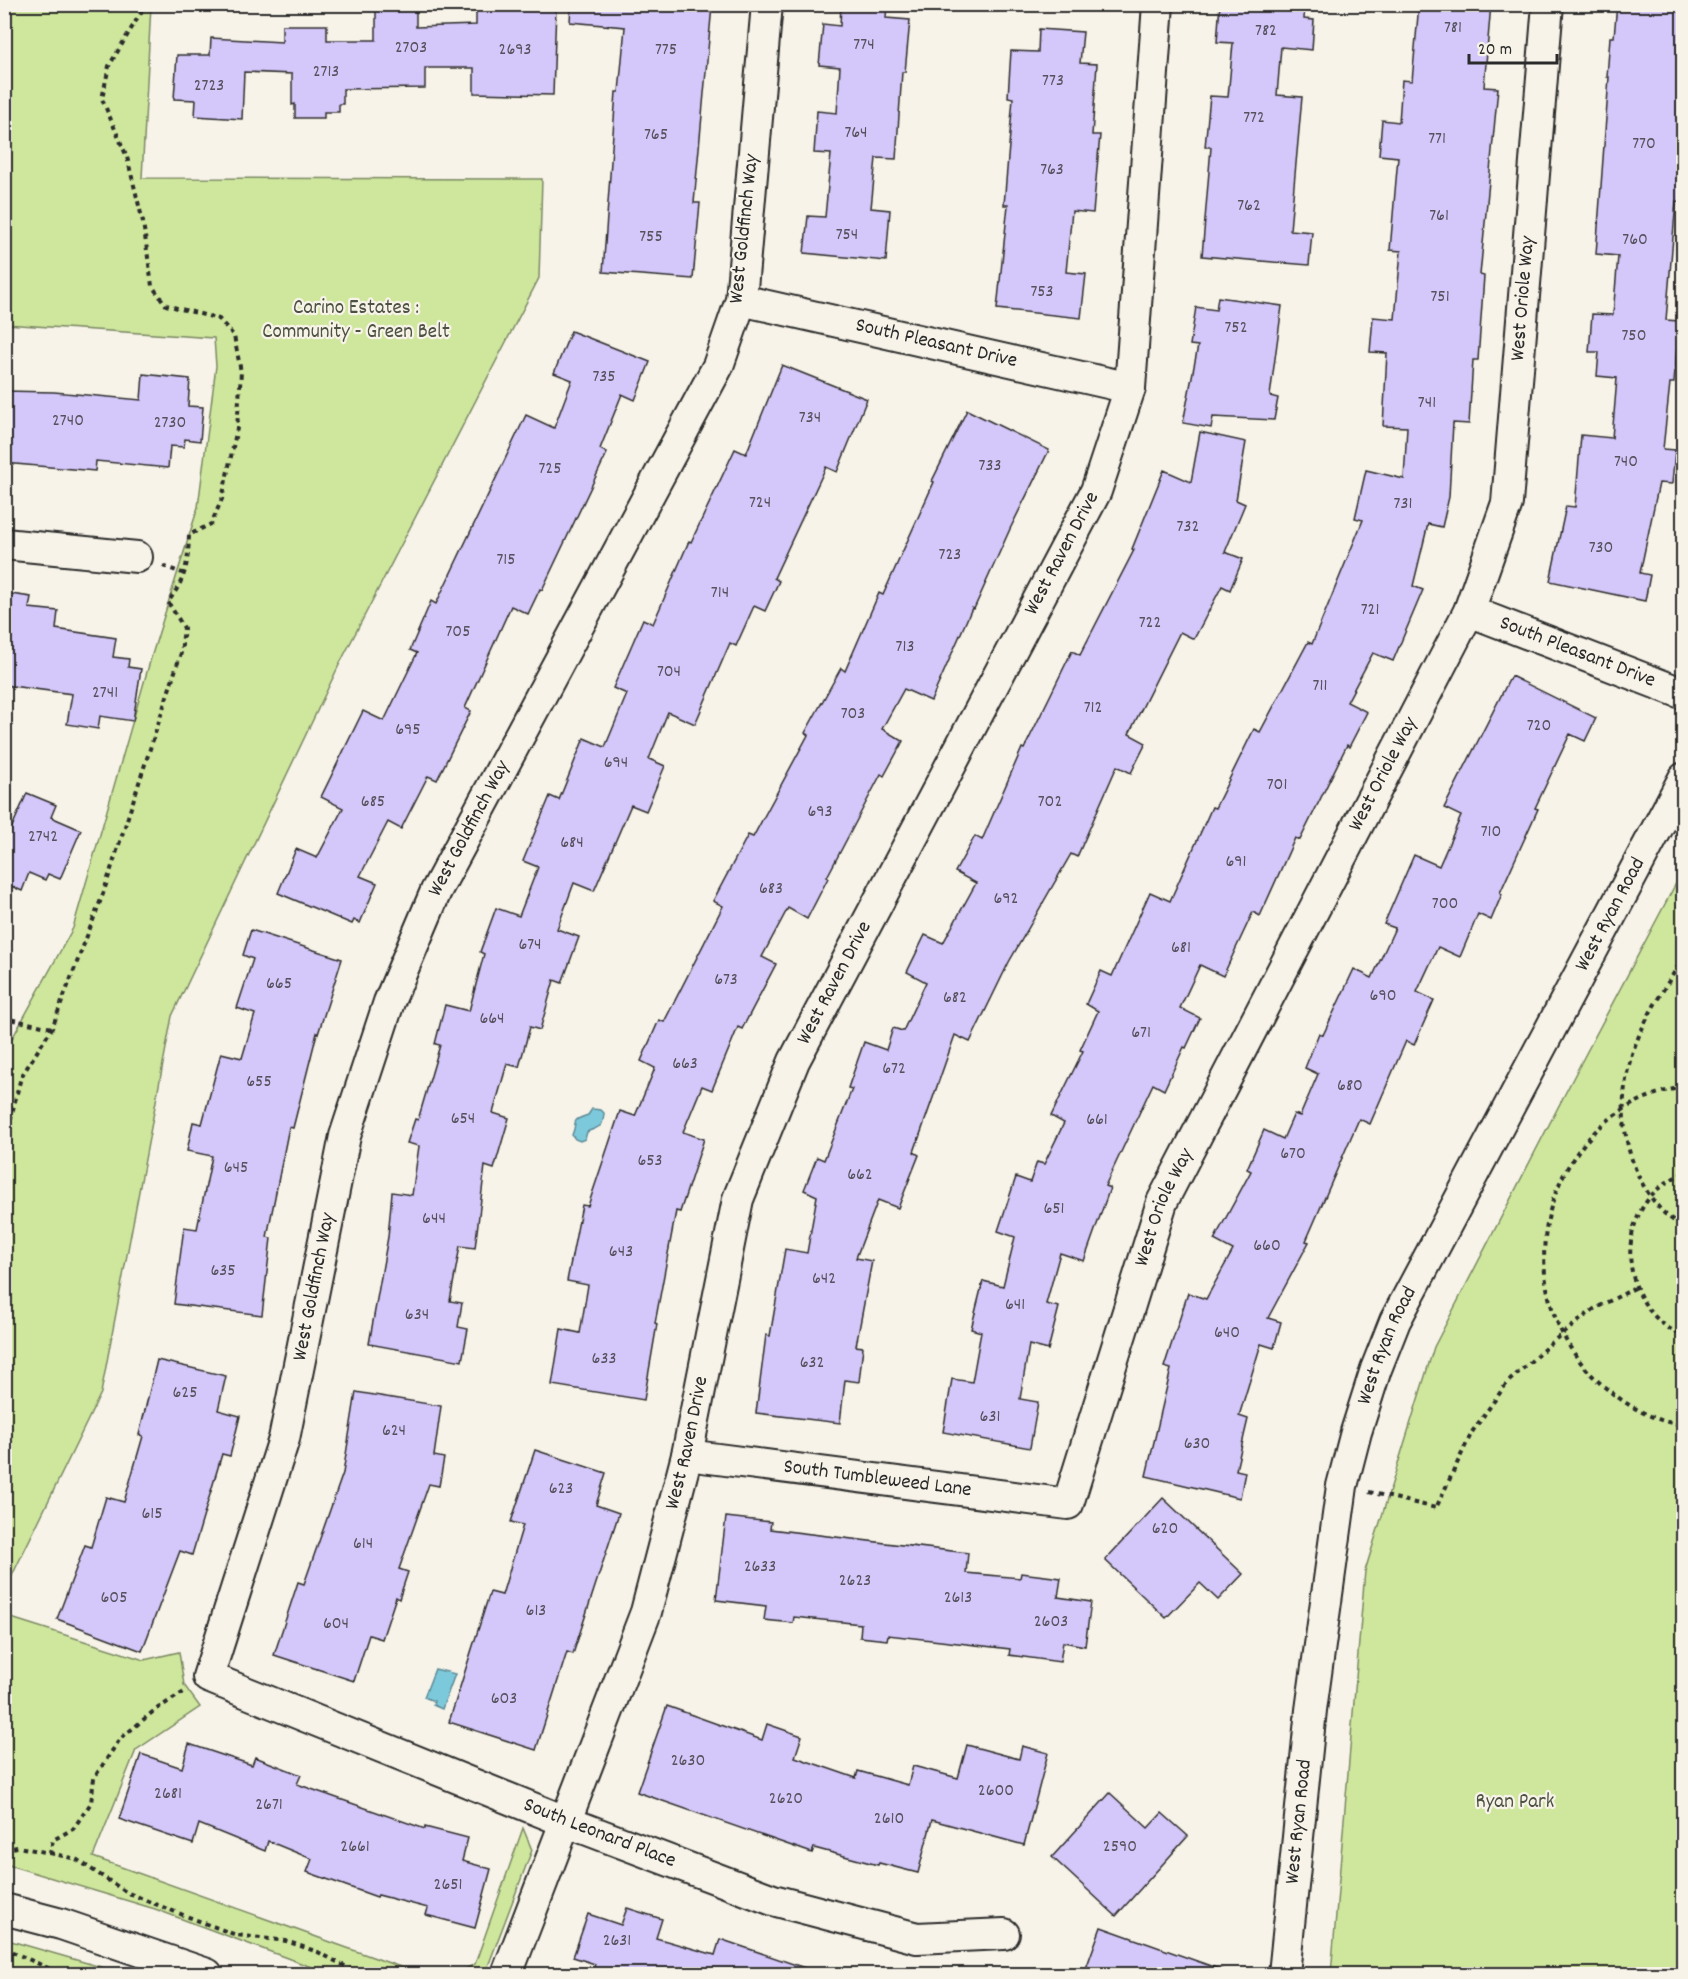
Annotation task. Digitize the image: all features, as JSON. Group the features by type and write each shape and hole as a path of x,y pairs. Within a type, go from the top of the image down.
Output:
{"street":[{"name":"West Goldfinch Way","path":"208,1677 284,1439 345,1136 388,1002 436,891 718,366 741,300 767,4"},
{"name":"West Raven Drive","path":"507,1974 646,1612 687,1455 738,1199 794,1060 1096,491 1130,388 1158,4"},
{"name":"West Oriole Way","path":"1068,1504 1162,1202 1469,611 1508,503 1548,4"},
{"name":"South Pleasant Drive","path":"741,300 1130,388"},
{"path":"4,544 137,557"},
{"name":"South Pleasant Drive","path":"1469,611 1683,694"},
{"name":"West Ryan Road","path":"1284,1974 1311,1710 1342,1486 1376,1369 1395,1321 1683,778"},
{"name":"South Tumbleweed Lane","path":"687,1455 1068,1504"},
{"name":"South Leonard Place","path":"208,1677 567,1822 773,1900 917,1938 1004,1934"},
{"path":"4,1909 61,1924 207,1974"}],"path":[{"path":"1683,957 1656,1001 1634,1050 1623,1091 1624,1135 1637,1176 1662,1211 1683,1228"},
{"path":"4,1015 9,1019 52,1028"},
{"path":"1683,1087 1661,1091 1623,1109 1581,1146 1556,1189 1543,1236 1545,1286 1562,1334 1588,1373 1626,1405 1672,1424 1683,1425"},
{"path":"1683,1173 1668,1181 1652,1196 1636,1220 1630,1245 1630,1271 1642,1301 1653,1316 1673,1332 1683,1336"},
{"path":"1342,1486 1436,1508 1472,1432 1507,1383 1594,1309 1635,1288"},
{"path":"50,1852 53,1840 74,1829 91,1803 94,1778 120,1739 155,1710 208,1677"},
{"path":"4,1849 18,1847 76,1858 126,1892 165,1908 236,1935 286,1941 318,1952 360,1974"},
{"path":"4,1948 61,1974"}],"green space":[{"name":"Carino Estates : Community - Green Belt","path":"5,4 151,5 142,178 542,179 539,278 339,665 172,1016 101,1393 5,1590 5,1058 8,1046 73,928 151,658 198,507 216,366 214,338 5,324"},
{"name":"Ryan Park","path":"1683,870 1683,1974 1331,1974 1365,1571 1434,1347"},
{"path":"5,1616 144,1660 179,1652 184,1685 200,1707 136,1750 93,1857 420,1974 330,1974 155,1909 5,1864"},
{"path":"523,1828 532,1850 485,1974 456,1974 475,1964"},
{"path":"4,1939 125,1974 5,1974"}],"water":[{"path":"592,1109 601,1110 604,1113 601,1124 587,1132 585,1139 580,1141 575,1139 572,1135 576,1120 588,1115"},
{"path":"435,1669 455,1674 442,1709 433,1705 434,1701 424,1697"}],"building":[{"path":"571,4 712,6 694,203 700,203 693,279 603,272 616,92 619,92 625,27 570,22"},
{"path":"841,4 887,4 886,18 910,20 905,72 902,72 896,159 876,158 871,208 890,210 886,261 804,253 808,216 825,217 831,154 814,153 817,111 837,113 840,67 819,65 823,24 840,26"},
{"path":"1220,4 1305,4 1304,19 1314,20 1312,50 1281,47 1277,95 1302,97 1290,230 1312,232 1309,265 1202,256 1211,147 1205,147 1210,96 1228,97 1233,43 1217,42"},
{"path":"1419,4 1491,4 1484,87 1498,88 1480,275 1484,276 1478,360 1473,360 1469,424 1453,423 1449,497 1442,527 1428,524 1413,586 1423,590 1393,661 1373,653 1347,702 1367,712 1349,747 1347,745 1300,840 1295,838 1260,916 1253,912 1223,976 1200,965 1180,1008 1200,1018 1164,1090 1153,1084 1105,1186 1110,1188 1084,1261 1060,1253 1046,1304 1059,1307 1048,1350 1029,1345 1020,1399 1038,1402 1030,1448 943,1432 952,1379 972,1382 981,1332 971,1329 983,1281 1003,1286 1015,1237 998,1231 1016,1177 1030,1182 1037,1162 1044,1164 1064,1123 1051,1116 1083,1051 1080,1050 1098,1011 1086,1004 1101,971 1112,976 1150,892 1170,901 1212,807 1215,808 1254,729 1260,732 1308,642 1312,644 1363,520 1355,518 1366,470 1404,479 1407,427 1383,426 1387,353 1370,352 1373,317 1395,319 1401,251 1390,250 1398,157 1379,155 1382,120 1399,122 1402,80 1412,81"},
{"path":"1617,4 1683,4 1683,202 1676,201 1666,320 1679,321 1674,383 1670,383 1663,449 1675,450 1672,484 1659,483 1640,573 1650,575 1645,601 1550,581 1566,506 1575,507 1581,435 1612,438 1617,378 1597,376 1599,352 1589,352 1592,314 1613,315 1618,256 1596,254 1610,37 1614,37"},
{"path":"476,5 556,7 553,95 474,93 474,68 425,68 425,88 343,89 343,104 339,104 339,112 324,112 324,118 295,118 295,104 292,105 292,74 244,72 242,119 195,116 196,100 174,99 177,55 210,55 211,38 282,42 282,25 327,25 327,40 376,40 376,7 416,6 416,27 476,25"},
{"path":"1039,29 1083,32 1080,63 1097,64 1092,135 1100,135 1093,213 1072,211 1066,272 1086,274 1081,318 997,309 1008,205 1004,205 1013,98 1008,97 1011,51 1038,52"},
{"path":"1218,297 1282,306 1270,396 1278,398 1274,420 1213,417 1211,428 1183,423 1198,346 1190,345 1196,307 1216,310"},
{"path":"571,331 650,362 635,400 622,394 600,449 607,453 542,590 540,589 528,614 511,606 465,708 471,711 437,780 428,776 401,829 388,822 360,876 377,883 360,923 354,920 352,924 278,893 296,849 317,858 343,808 321,797 363,711 384,721 417,653 410,650 431,601 436,604 526,415 554,428 572,380 554,373"},
{"path":"782,365 867,399 837,472 826,467 774,578 779,581 765,611 754,606 736,646 730,643 695,724 668,712 649,759 665,766 646,811 631,805 594,891 574,883 557,929 579,937 562,983 554,980 540,1030 530,1027 519,1067 507,1064 493,1113 509,1118 494,1169 485,1166 475,1248 460,1246 450,1301 462,1303 458,1327 468,1329 462,1361 369,1344 388,1237 392,1192 412,1195 419,1146 407,1143 415,1119 418,1120 440,1045 435,1044 445,1005 469,1011 484,954 480,952 496,908 519,916 538,867 523,861 550,796 559,800 584,738 605,747 627,694 613,688 643,619 653,624 689,541 691,542 735,449 746,454"},
{"path":"143,374 190,379 188,406 203,407 200,441 185,439 184,447 170,446 168,468 96,461 95,471 4,463 4,391 54,392 141,400"},
{"path":"967,410 1049,450 974,609 972,608 931,701 904,689 882,729 903,741 884,776 881,774 807,919 788,908 762,957 776,964 742,1029 738,1027 712,1090 702,1086 683,1132 704,1139 680,1212 676,1211 655,1323 657,1324 644,1400 552,1385 561,1329 580,1333 588,1285 567,1281 582,1205 588,1206 620,1111 635,1116 655,1068 641,1061 659,1020 664,1022 723,906 713,901 748,835 753,837 808,735 805,733 841,668 845,671 879,593 883,595 934,482 932,481"},
{"path":"1200,432 1246,442 1236,500 1245,504 1225,552 1243,559 1230,590 1222,586 1194,639 1180,632 1129,734 1146,743 1131,773 1117,766 1077,857 1071,854 1009,962 970,1042 955,1035 914,1152 919,1155 898,1208 878,1200 856,1258 872,1261 856,1346 863,1347 859,1382 845,1380 840,1423 756,1413 766,1335 770,1336 785,1249 807,1253 817,1196 804,1190 817,1157 824,1160 852,1089 848,1088 864,1042 886,1050 893,1028 903,1031 926,982 907,972 925,935 943,943 976,883 955,872 975,836 982,840 1022,748 1024,749 1072,651 1080,655 1134,550 1132,549 1164,470 1191,482"},
{"path":"4,593 31,597 29,608 58,611 56,629 116,638 113,657 129,659 128,667 141,669 133,721 100,716 98,729 67,724 72,694 4,685"},
{"path":"1511,676 1596,718 1585,741 1570,734 1535,808 1538,809 1500,893 1502,894 1491,920 1478,914 1460,957 1438,947 1417,992 1434,1000 1414,1045 1406,1041 1370,1124 1359,1119 1306,1241 1309,1242 1268,1318 1281,1322 1274,1348 1261,1344 1239,1416 1248,1419 1236,1470 1245,1472 1240,1498 1146,1476 1171,1369 1164,1367 1188,1293 1206,1299 1233,1250 1214,1240 1251,1171 1247,1169 1264,1130 1283,1139 1294,1114 1300,1116 1318,1074 1305,1068 1319,1033 1323,1035 1354,969 1372,978 1395,928 1384,924 1414,855 1439,866 1461,816 1444,808"},
{"path":"27,793 56,805 51,817 81,830 60,879 48,874 45,880 29,873 22,891 4,883 4,845"},
{"path":"251,930 342,959 317,1033 293,1128 289,1127 267,1237 271,1238 262,1315 174,1304 184,1227 197,1229 212,1156 187,1151 193,1122 202,1124 221,1053 242,1058 255,1014 237,1008 253,959 243,955"},
{"path":"157,1360 226,1376 218,1410 240,1416 230,1456 222,1454 192,1555 180,1551 142,1651 57,1619 85,1545 91,1547 106,1497 124,1502 143,1436 139,1435"},
{"path":"356,1392 441,1406 434,1456 444,1458 439,1486 429,1484 399,1569 408,1572 399,1599 396,1597 382,1639 369,1635 354,1681 274,1655 298,1582 304,1584 343,1473"},
{"path":"535,1450 606,1473 596,1505 619,1513 573,1654 567,1652 536,1750 449,1722 490,1592 502,1595 523,1525 511,1522"},
{"path":"1163,1498 1243,1574 1218,1600 1200,1583 1166,1618 1105,1560"},
{"path":"726,1517 771,1522 770,1529 968,1553 966,1573 1020,1578 1021,1573 1061,1578 1058,1597 1091,1602 1085,1646 1063,1642 1060,1662 1009,1655 1010,1649 888,1635 887,1640 860,1637 861,1624 794,1617 793,1623 764,1620 766,1606 716,1600"},
{"path":"667,1706 762,1740 767,1724 802,1736 795,1757 856,1778 858,1771 908,1785 913,1766 958,1778 967,1745 1019,1759 1022,1746 1048,1753 1024,1845 932,1820 918,1873 814,1848 812,1853 637,1792"},
{"path":"189,1744 252,1765 255,1757 301,1775 297,1784 425,1829 425,1827 468,1838 462,1861 491,1869 475,1928 426,1915 428,1908 378,1895 377,1897 307,1872 312,1859 268,1841 265,1851 199,1824 193,1844 119,1819 141,1754 182,1768"},
{"path":"1110,1793 1148,1828 1162,1813 1188,1836 1116,1916 1052,1857"},
{"path":"627,1908 662,1919 656,1938 715,1955 720,1939 808,1969 807,1974 592,1974 595,1964 573,1957 588,1914 621,1925"},
{"path":"1101,1927 1225,1971 1225,1974 1084,1974"}]}
